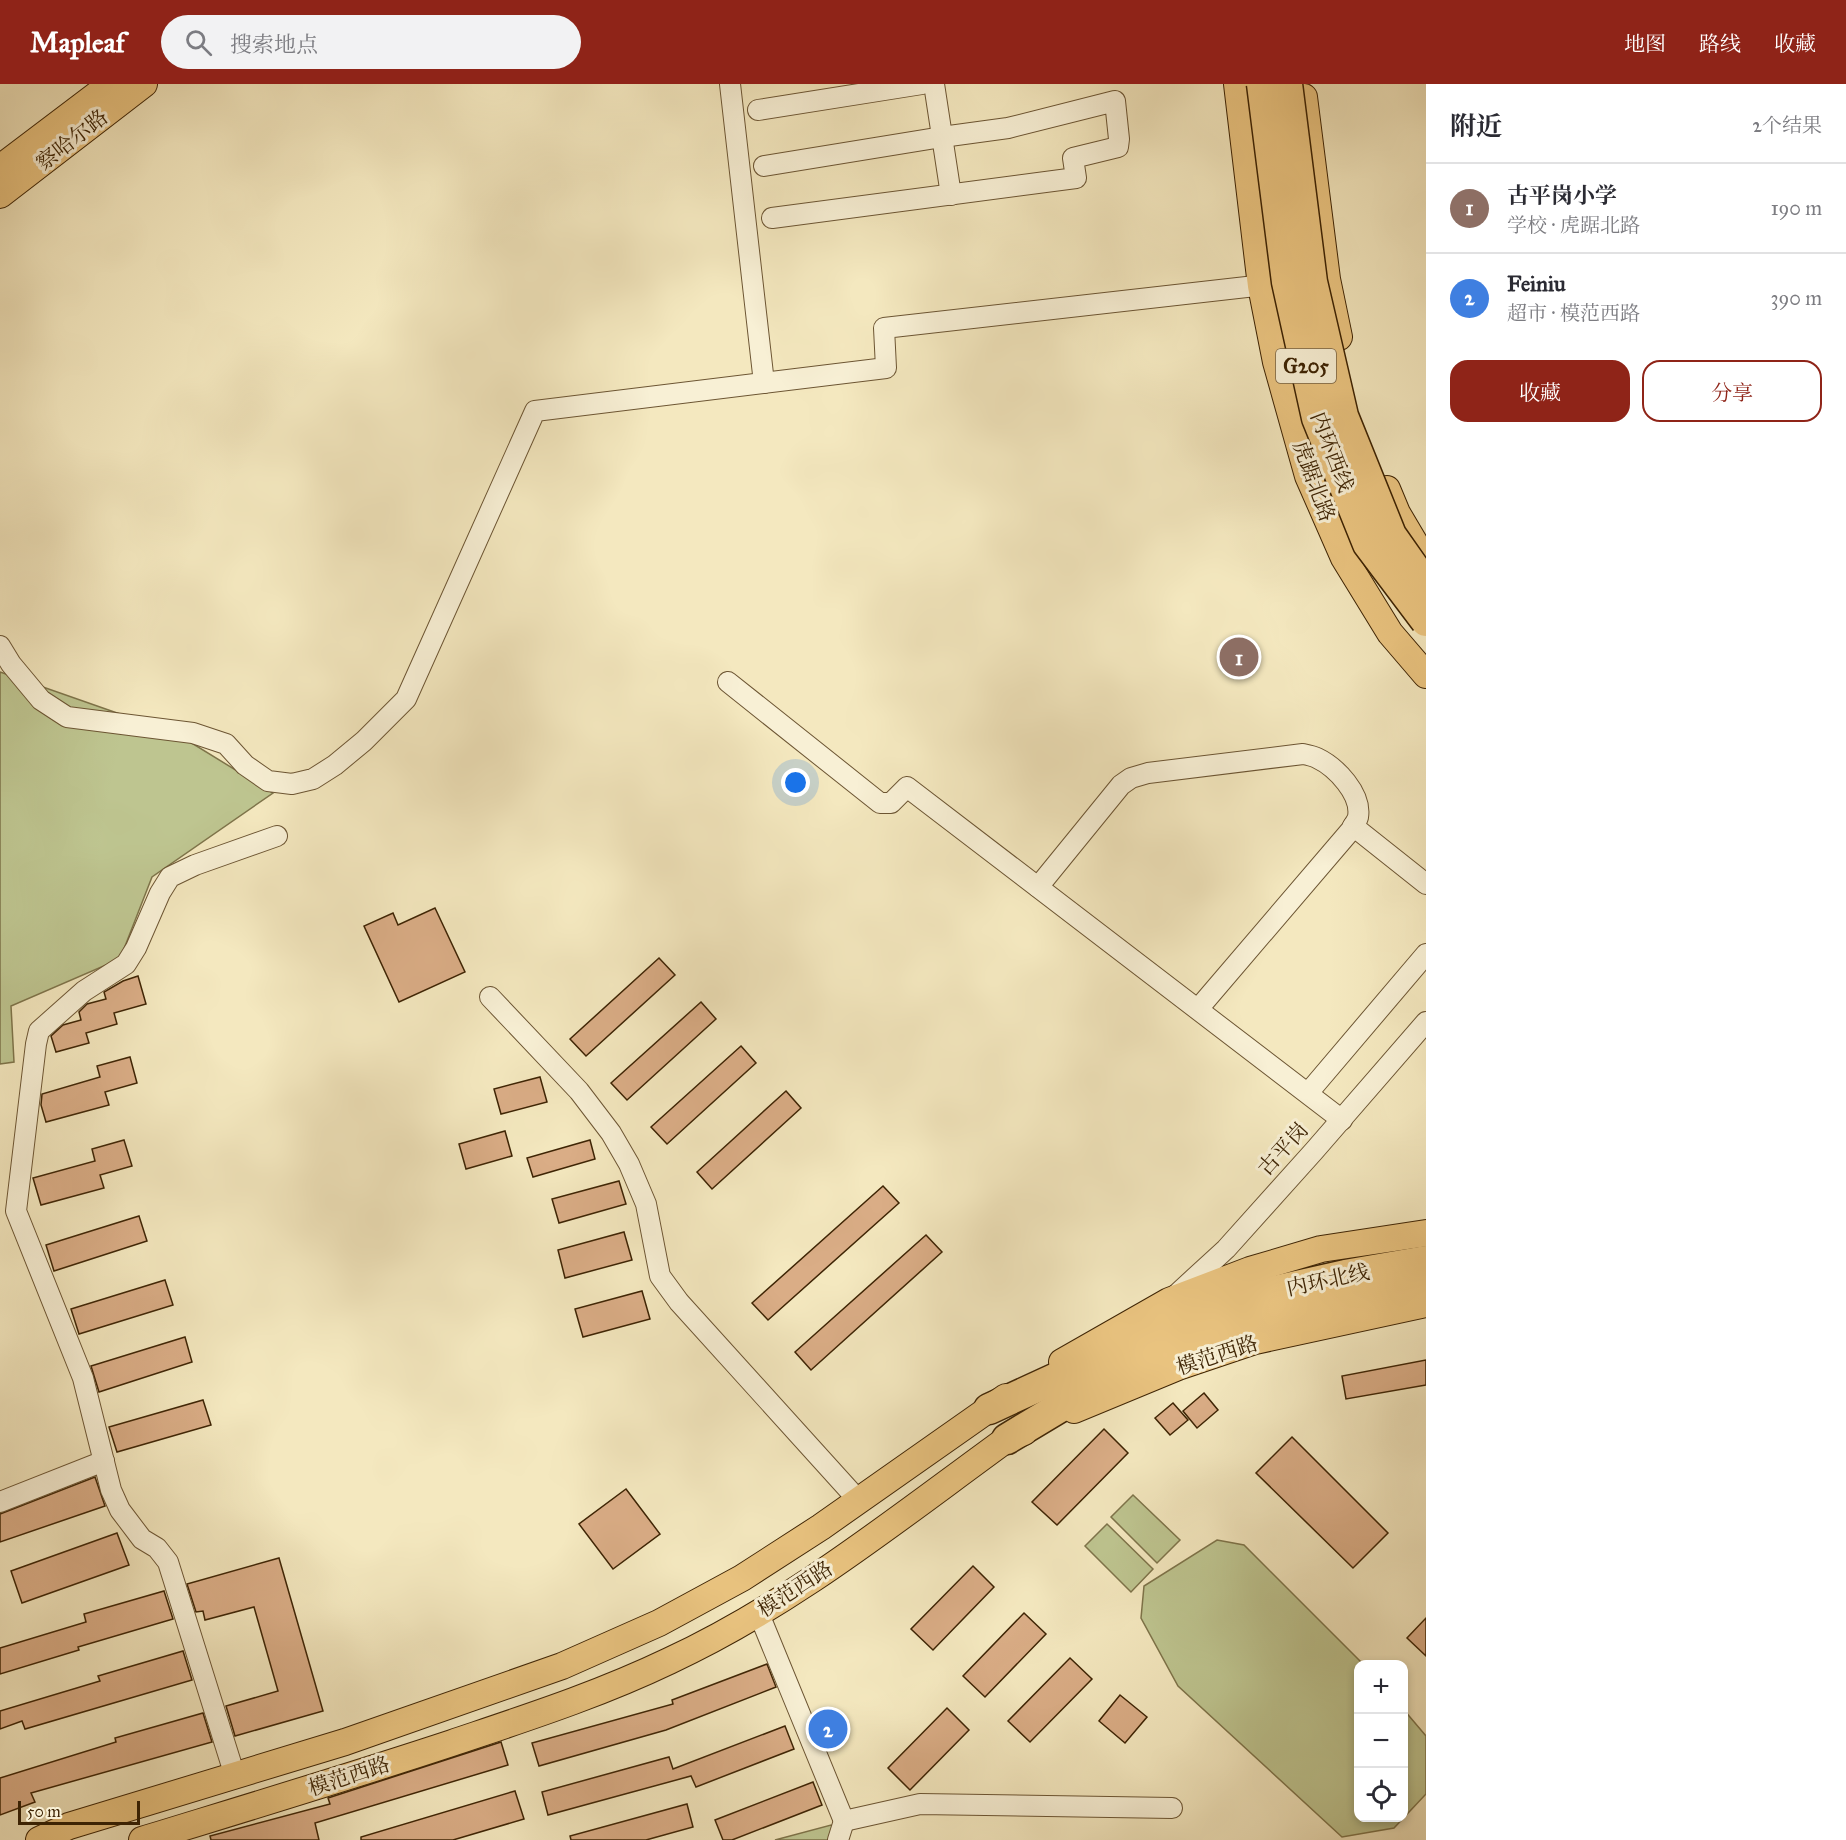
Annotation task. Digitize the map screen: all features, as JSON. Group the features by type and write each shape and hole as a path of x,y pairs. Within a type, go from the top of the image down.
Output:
{"highway":[{"name":"内环西线","path":"1262,84 1287,282 1317,418 1368,544 1426,621"},
{"name":"内环西线","path":"1287,84 1312,282 1343,417 1390,535 1426,585"},
{"name":"内环北线","path":"989,1408 1177,1320 1231,1301 1345,1275 1426,1261"},
{"name":"内环北线","path":"1007,1438 1110,1377 1192,1340 1277,1312 1426,1282"}],"main road":[{"name":"察哈尔路","path":"0,168 111,84"},
{"name":"察哈尔路","path":"0,195 144,84"},
{"name":"虎踞北路","path":"1237,84 1261,286 1276,362 1308,476 1344,558 1390,633 1426,675"},
{"path":"1302,84 1328,279 1353,410 1397,513 1426,562"},
{"name":"模范西路","path":"39,1840 69,1826 345,1742 562,1666 659,1623 742,1578 859,1501 989,1408 1041,1374 1169,1301 1250,1270 1321,1249 1426,1233"},
{"name":"模范西路","path":"142,1840 348,1777 570,1704 670,1661 759,1614 829,1569 1007,1438 1178,1367 1255,1341 1426,1304"}],"street":[{"path":"730,84 764,383"},
{"path":"758,110 922,84"},
{"path":"934,84 951,195"},
{"path":"764,166 1008,128 1115,101 1118,147 1073,158 1076,178 772,218"},
{"path":"0,646 11,664 41,700 67,717 193,733 226,744 245,765 268,781 292,784 314,779 363,741 406,699 535,411 886,368 884,328 1328,279"},
{"path":"728,682 880,803 891,803 907,787 1342,1119"},
{"path":"1038,887 1121,785 1131,778 1148,773 1303,754 1317,758 1333,770 1350,786 1356,798 1358,817 1353,826 1198,1009"},
{"path":"1353,826 1426,884"},
{"path":"235,1776 168,1562 157,1548 142,1539 120,1510 111,1490 83,1378 16,1211 39,1031 84,991 126,964 136,948 160,892 170,878 195,865 277,836"},
{"path":"1308,1093 1426,954"},
{"path":"490,997 579,1090 611,1133 629,1164 646,1204 660,1276 679,1302 859,1501"},
{"name":"古平岗","path":"1169,1301 1226,1249 1426,1022"},
{"path":"0,1502 104,1461"},
{"path":"759,1614 841,1831 920,1804 1172,1808"}],"green space":[{"path":"0,672 177,734 273,793 152,877 120,959 11,1006 14,1062 0,1064"},
{"path":"1133,1495 1180,1540 1157,1563 1111,1517"},
{"path":"1107,1524 1153,1569 1131,1592 1085,1546"},
{"path":"1217,1540 1244,1545 1359,1660 1354,1660 1354,1822 1399,1822 1394,1828 1342,1837 1178,1686 1141,1618 1144,1586"},
{"path":"1408,1715 1426,1736 1426,1794 1408,1813"},
{"path":"831,1825 843,1840 775,1840"}],"building":[{"path":"435,908 465,972 399,1002 364,926 393,913 398,925"},
{"path":"659,958 675,975 586,1056 570,1039"},
{"path":"138,976 146,1004 114,1013 117,1024 86,1033 89,1043 56,1052 51,1036 63,1025 81,1020 79,1012 87,1004 106,999 104,992 123,981"},
{"path":"701,1002 716,1019 627,1100 611,1083"},
{"path":"741,1046 756,1063 667,1144 651,1127"},
{"path":"130,1057 137,1083 105,1092 109,1105 46,1122 41,1105 42,1094 100,1077 97,1066"},
{"path":"540,1077 547,1102 501,1114 494,1089"},
{"path":"786,1091 801,1108 712,1189 697,1172"},
{"path":"505,1131 512,1156 466,1169 459,1144"},
{"path":"124,1140 132,1166 100,1175 104,1188 41,1205 33,1178 95,1161 92,1149"},
{"path":"590,1140 595,1159 533,1177 527,1158"},
{"path":"619,1181 626,1204 559,1223 552,1199"},
{"path":"883,1186 899,1203 768,1320 752,1303"},
{"path":"139,1216 147,1241 54,1271 46,1245"},
{"path":"624,1232 632,1260 565,1278 558,1250"},
{"path":"926,1235 942,1252 811,1370 795,1352"},
{"path":"165,1280 173,1305 79,1334 71,1309"},
{"path":"642,1291 650,1319 583,1337 575,1309"},
{"path":"185,1337 192,1362 99,1392 91,1366"},
{"path":"1426,1360 1426,1385 1346,1399 1342,1376"},
{"path":"1204,1393 1218,1410 1197,1428 1183,1411"},
{"path":"203,1400 211,1425 117,1452 109,1427"},
{"path":"1173,1403 1188,1420 1170,1435 1155,1418"},
{"path":"1104,1429 1128,1453 1057,1525 1032,1502"},
{"path":"1292,1437 1388,1533 1353,1568 1256,1473"},
{"path":"95,1477 105,1506 0,1542 0,1514"},
{"path":"626,1489 660,1534 613,1569 579,1524"},
{"path":"117,1533 129,1565 22,1603 11,1571"},
{"path":"279,1558 323,1711 235,1736 226,1706 278,1691 254,1607 205,1620 203,1611 196,1612 187,1584"},
{"path":"973,1566 994,1587 933,1650 911,1629"},
{"path":"164,1591 173,1619 78,1647 79,1650 0,1674 0,1648 86,1622 84,1614"},
{"path":"1024,1613 1046,1634 985,1697 963,1676"},
{"path":"1426,1618 1426,1656 1407,1638"},
{"path":"183,1651 192,1680 25,1729 22,1721 0,1729 0,1711 100,1681 98,1676"},
{"path":"1070,1658 1092,1679 1030,1742 1008,1721"},
{"path":"767,1664 776,1687 666,1730 539,1766 532,1743 673,1704 672,1700"},
{"path":"1120,1695 1147,1717 1125,1743 1099,1721"},
{"path":"947,1708 969,1730 910,1790 888,1768"},
{"path":"203,1713 212,1742 31,1793 35,1802 0,1815 0,1778 116,1742 115,1738"},
{"path":"785,1726 794,1749 696,1787 691,1776 548,1815 542,1792 669,1757 673,1769"},
{"path":"501,1742 508,1765 315,1823 319,1840 211,1840 210,1836 330,1804 328,1798"},
{"path":"813,1782 822,1805 732,1840 723,1840 715,1820"},
{"path":"515,1791 524,1819 453,1840 361,1840 361,1837"},
{"path":"687,1804 693,1827 646,1840 571,1840 570,1836"}],"place":[{"name":"古平岗小学","path":"1239,657"},
{"name":"Feiniu","path":"828,1729"}]}
